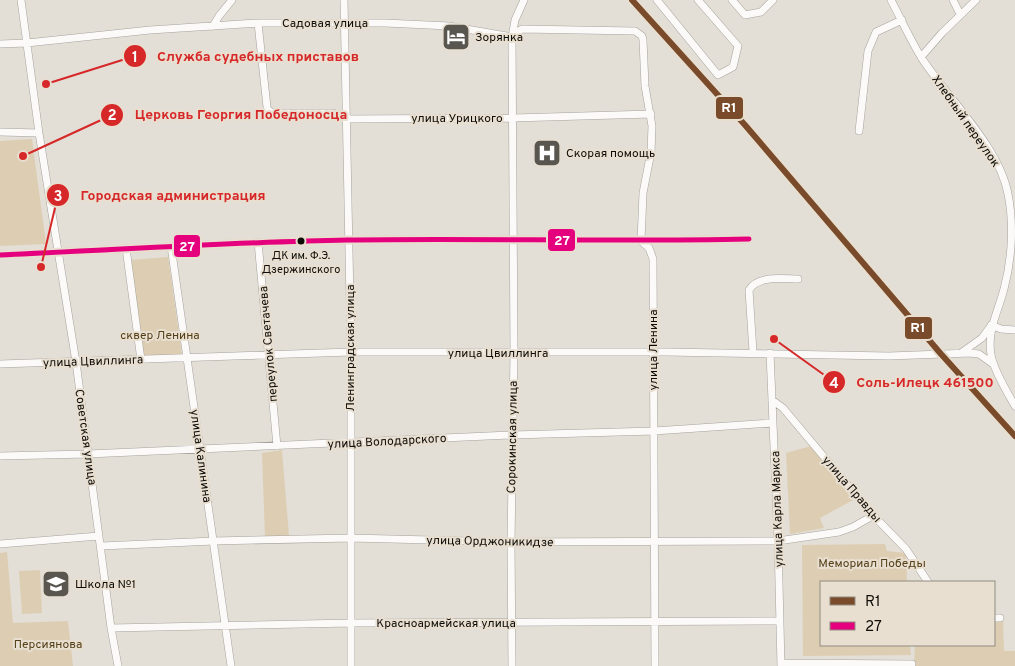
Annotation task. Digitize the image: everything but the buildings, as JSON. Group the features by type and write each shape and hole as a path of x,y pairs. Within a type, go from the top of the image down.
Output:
{"street":[{"name":"Советская улица","path":"21,0 39,133 60,253 76,362 118,666"},
{"path":"213,26 218,16 232,0"},
{"name":"Ленинградская улица","path":"344,0 348,118 351,352 351,666"},
{"name":"Сорокинская улица","path":"512,666 511,542 514,353 512,37 515,20 524,0"},
{"path":"657,0 718,75 733,67 738,46 698,0"},
{"path":"732,0 745,15 762,12 773,0"},
{"name":"Хлебный переулок","path":"891,0 921,56 997,160 1003,175 1011,211 1013,241 1006,280 991,325 993,364"},
{"path":"953,0 960,14"},
{"path":"921,56 960,14 976,0"},
{"path":"859,131 868,51 876,32 902,20"},
{"name":"Садовая улица","path":"0,44 27,43 150,30 258,23 385,23 449,26 512,37 522,29 634,31 642,36 643,40 645,86 650,114"},
{"name":"улица Урицкого","path":"258,23 267,107 273,113 333,114 348,118 513,118 650,114"},
{"path":"641,241 643,193 652,139 650,114"},
{"path":"0,132 39,133"},
{"path":"0,255 258,242 349,240 513,239 641,241 749,239"},
{"name":"улица Ленина","path":"641,241 649,248 652,259 655,666"},
{"name":"переулок Светачева","path":"258,242 277,446"},
{"name":"улица Калинина","path":"171,246 231,666"},
{"path":"126,248 141,360"},
{"path":"753,352 749,290 751,286 760,282 798,279"},
{"path":"961,353 982,338 991,325 1000,329 1015,330"},
{"name":"улица Цвиллинга","path":"0,364 351,352 753,352 888,356 961,353 979,354 993,364"},
{"name":"улица Карла Маркса","path":"770,353 781,665"},
{"path":"993,364 1015,406"},
{"name":"улица Правды","path":"772,400 783,408 874,515 906,549 927,581"},
{"name":"улица Володарского","path":"0,456 654,431 773,422"},
{"name":"улица Орджоникидзе","path":"101,546 351,538 511,542 778,541 839,532 853,527 874,515"},
{"path":"0,544 99,536"},
{"name":"Красноармейская улица","path":"112,628 351,623 780,621"},
{"path":"781,665 912,664"}],"green space":[{"path":"32,139 46,244 0,246 0,141"},
{"name":"сквер Ленина","path":"168,257 182,355 144,356 130,260"},
{"path":"811,446 853,500 820,518 824,528 790,534 786,453"},
{"path":"282,450 289,536 265,537 262,453"},
{"name":"Мемориал Победы","path":"885,544 887,551 906,553 907,581 820,581 820,646 910,646 911,655 803,656 802,545"},
{"name":"Персиянова","path":"7,552 13,623 68,621 73,666 0,666 0,553"},
{"path":"40,570 42,613 22,614 19,571"},
{"path":"995,620 1003,620 1004,651 1015,651 1015,666 914,666 915,646 995,646"}],"transit line":[{"name":"R1","path":"632,0 745,125 941,354 1015,436"},
{"name":"27","path":"0,255 218,244 348,240 749,239"}],"place":[{"name":"Зорянка","path":"456,37"},
{"name":"Служба судебных приставов","path":"46,84"},
{"name":"Скорая помощь","path":"547,153"},
{"name":"Церковь Георгия Победоносца","path":"23,156"},
{"name":"ДК им. Ф.Э. Дзержинского","path":"301,241"},
{"name":"Городская администрация","path":"41,267"},
{"name":"Соль-Илецк 461500","path":"774,339"},
{"name":"Школа №1","path":"56,584"}]}
